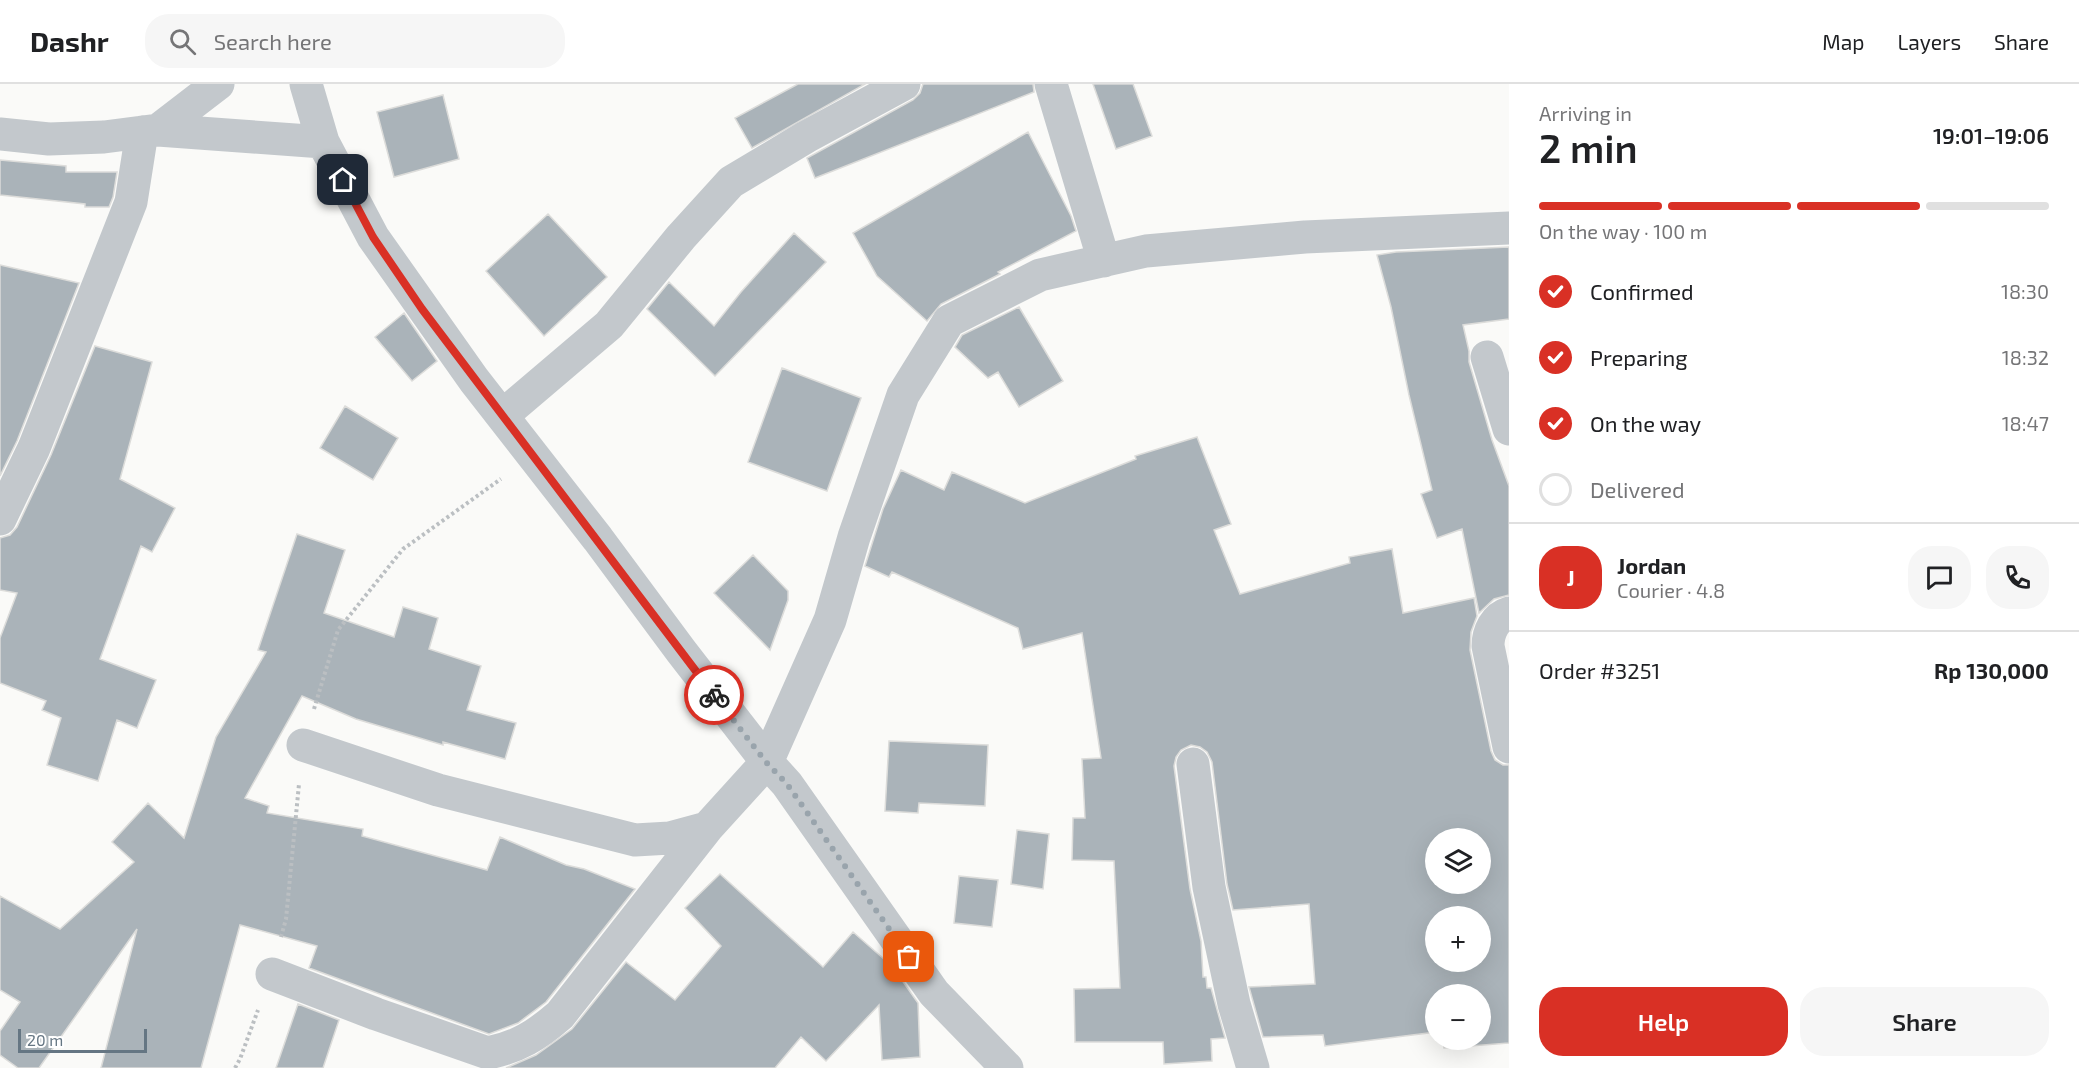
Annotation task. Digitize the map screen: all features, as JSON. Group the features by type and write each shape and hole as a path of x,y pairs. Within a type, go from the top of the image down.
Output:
{"street":[{"path":"0,519 34,448 131,202 150,131 218,84"},
{"path":"306,84 323,142 373,237 422,309 766,762 787,784 934,993 1007,1068"},
{"path":"502,416 609,325 681,237 731,182 806,137 904,84"},
{"path":"1051,84 1104,261"},
{"path":"0,134 50,139 104,137 150,131 323,142"},
{"path":"272,974 375,1014 488,1053 507,1049 538,1034 560,1015 706,828 766,762 830,620 854,537 903,395 950,321 1040,275 1146,251 1294,238 1509,228"},
{"path":"1487,357 1509,429"},
{"path":"1509,613 1502,615 1488,633 1488,646 1509,747"},
{"path":"303,745 438,790 635,840 670,838 706,828"},
{"path":"1193,764 1209,887 1234,1004 1253,1068"}],"building":[{"path":"798,84 865,84 752,148 735,118"},
{"path":"923,84 1033,84 1034,92 815,178 807,158 913,100 920,93"},
{"path":"1093,84 1133,84 1152,136 1116,149"},
{"path":"443,95 459,159 394,177 377,112"},
{"path":"1028,132 1071,216 1076,231 941,304 927,321 877,276 853,233"},
{"path":"0,160 66,166 66,172 117,172 113,197 109,207 85,207 85,204 0,195"},
{"path":"548,214 607,277 544,336 486,271"},
{"path":"794,233 826,262 715,376 647,309 669,282 714,326"},
{"path":"1509,247 1509,319 1463,325 1469,362 1492,440 1509,486 1509,595 1494,599 1479,613 1462,529 1437,538 1421,494 1432,490 1377,255 1396,252"},
{"path":"0,265 79,283 17,441 0,476"},
{"path":"1019,307 1063,381 1019,407 998,372 988,378 955,347 962,335"},
{"path":"404,313 437,361 412,381 375,337"},
{"path":"95,346 152,362 120,479 175,508 152,552 141,546 100,659 156,680 137,728 117,720 98,781 47,765 61,718 42,710 46,701 0,683 0,638 17,593 0,590 0,538 10,535 17,527 51,455"},
{"path":"782,368 861,398 827,491 748,462"},
{"path":"345,406 398,438 373,480 320,448"},
{"path":"1197,437 1231,524 1214,530 1240,594 1350,563 1349,557 1392,549 1403,613 1474,598 1477,616 1471,632 1470,650 1491,751 1495,760 1503,765 1509,765 1509,1043 1491,1044 1491,984 1425,984 1425,1033 1325,1046 1323,1035 1263,1037 1249,987 1315,984 1309,904 1233,910 1227,884 1212,762 1207,752 1191,745 1181,750 1174,766 1190,889 1201,941 1203,977 1206,977 1207,988 1211,988 1225,1038 1211,1039 1212,1061 1164,1064 1163,1042 1075,1042 1074,989 1120,988 1114,861 1072,860 1073,818 1085,818 1082,759 1101,758 1082,633 1023,649 1018,628 892,572 889,577 865,566 883,509 901,470 944,490 952,472 1025,503 1136,459 1135,456"},
{"path":"297,534 345,550 324,613 394,637 403,607 438,618 429,649 481,666 467,710 516,723 505,759 443,742 443,745 356,719 302,696 245,798 269,806 267,813 363,829 362,836 487,870 500,837 566,865 584,869 635,889 546,1002 518,1023 489,1034 309,968 317,946 240,925 201,1068 101,1068 137,929 39,1068 18,1068 0,1055 0,1031 20,1002 0,990 0,896 60,929 134,862 112,842 148,803 184,838 216,737 266,652 258,650"},
{"path":"753,555 788,591 788,600 770,650 714,593"},
{"path":"889,741 988,745 985,806 919,803 918,813 885,811"},
{"path":"1017,830 1049,834 1043,889 1011,884"},
{"path":"720,874 823,967 853,932 892,966 918,1003 920,1057 882,1060 879,1005 826,1061 801,1037 775,1068 506,1068 536,1055 572,1029 626,962 675,1000 721,946 685,908"},
{"path":"959,876 998,880 992,927 954,923"},
{"path":"298,1004 339,1020 323,1068 276,1068"}],"way so far":[{"path":"714,695 766,762 787,784 909,957"}],"route":[{"path":"343,180 373,237 422,309 714,695"}]}
